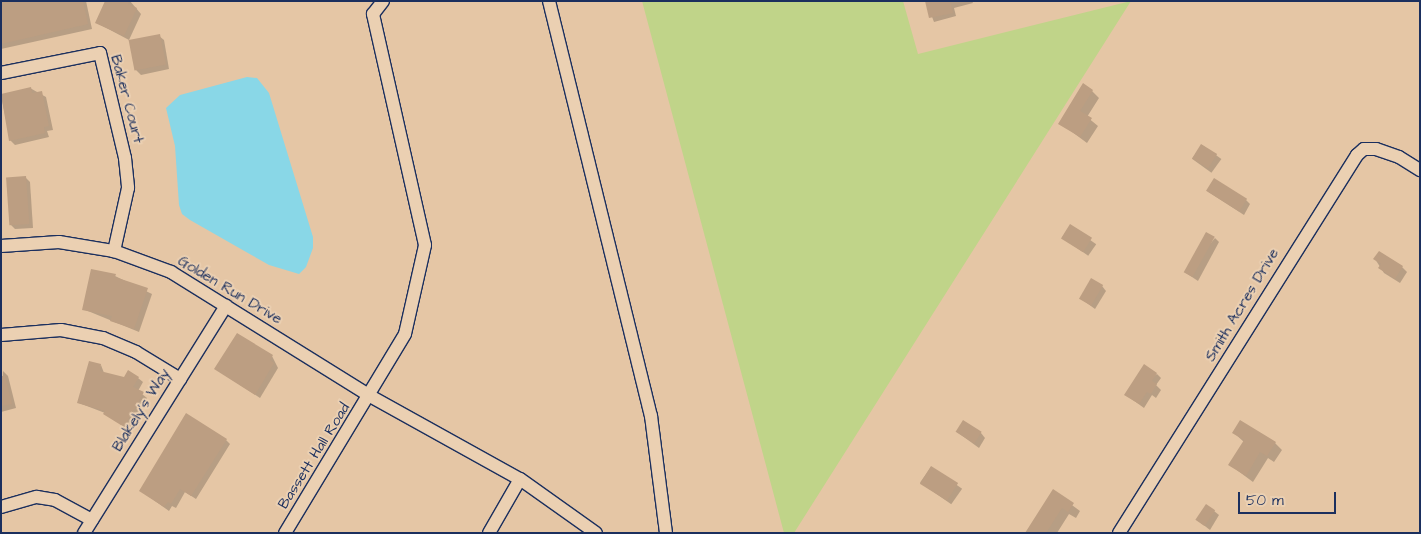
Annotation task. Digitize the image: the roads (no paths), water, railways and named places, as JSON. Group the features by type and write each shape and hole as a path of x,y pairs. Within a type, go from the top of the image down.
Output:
{"street":[{"name":"Bassett Hall Road","path":"285,533 370,396 405,334 425,245 373,14 383,1"},
{"path":"549,1 651,416 666,533"},
{"name":"Baker Court","path":"1,73 100,53 125,158 128,188 114,251"},
{"name":"Smith Acres Drive","path":"1119,533 1352,161 1364,149 1376,149 1399,157 1420,170"},
{"name":"Golden Run Drive","path":"1,246 59,242 114,251 171,272 370,396 520,479 596,533"},
{"name":"Blakely's Way","path":"84,533 226,306"},
{"path":"1,334 61,330 103,338 136,352 180,379"},
{"path":"489,533 520,479"},
{"path":"1,507 37,497 55,500 92,520"}],"water":[{"path":"247,77 257,78 269,93 313,237 313,248 306,267 299,274 269,265 190,220 182,214 179,205 175,146 166,108 180,95"}]}
